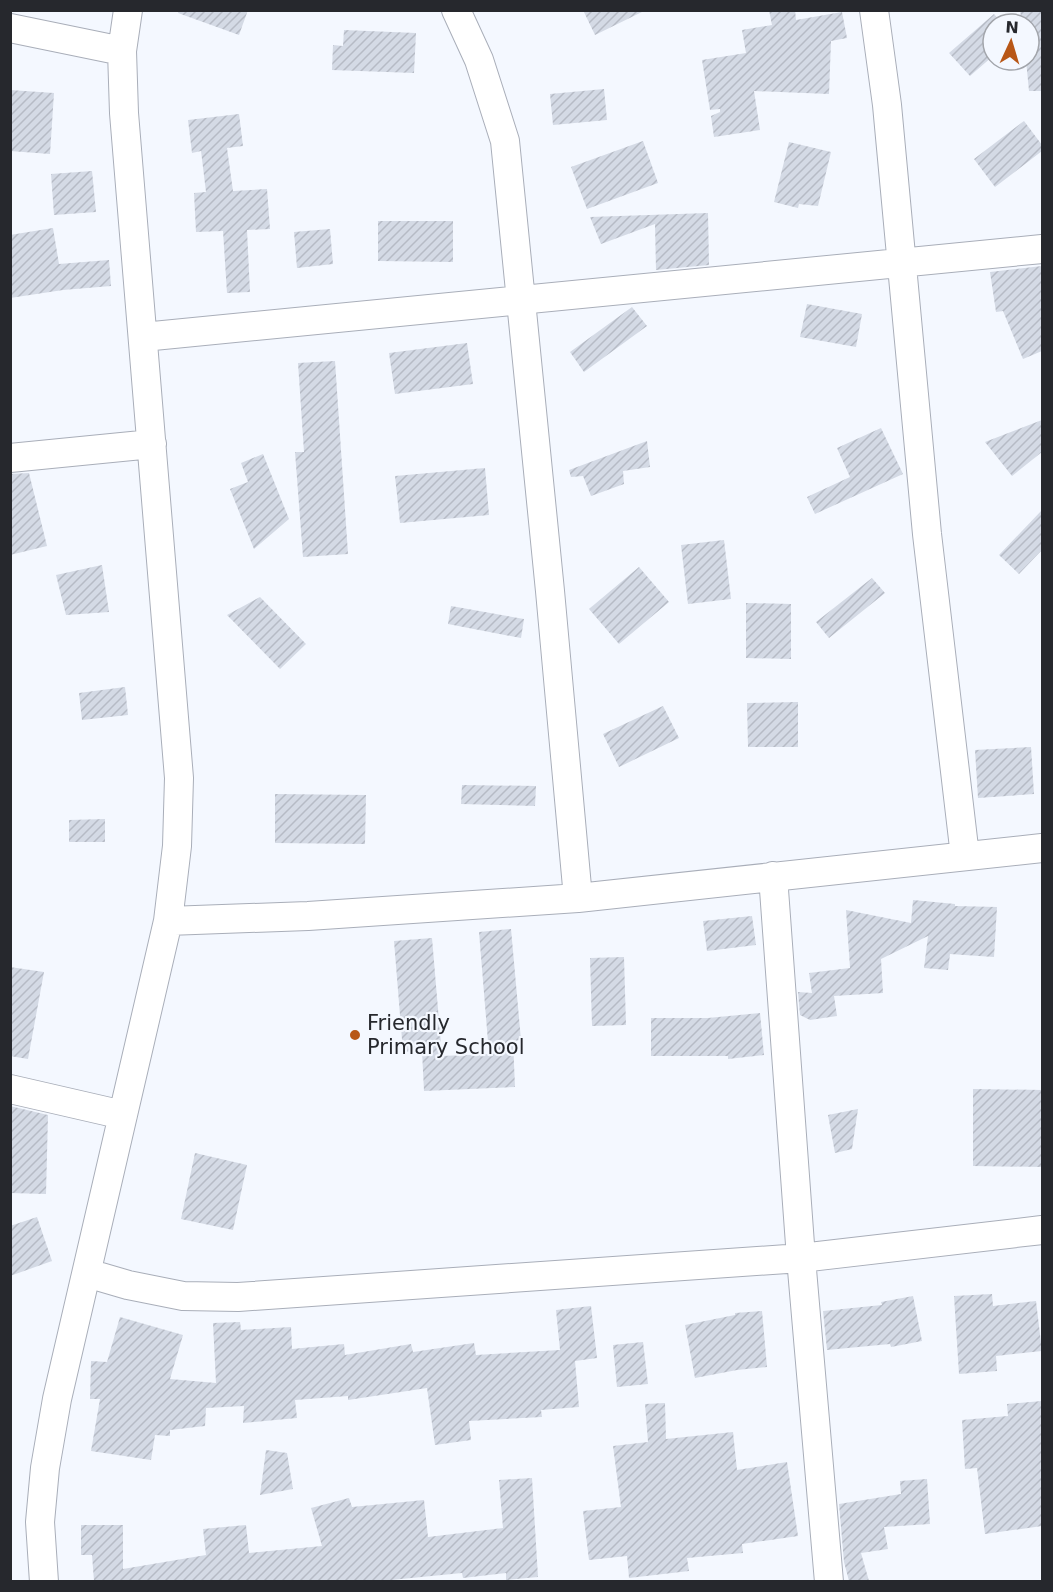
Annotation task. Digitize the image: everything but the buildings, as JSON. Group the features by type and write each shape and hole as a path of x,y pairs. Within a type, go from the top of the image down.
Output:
{"street":[{"path":"44,1581 40,1522 45,1468 57,1399 168,921 177,846 179,778 124,113 122,51 128,10"},
{"path":"456,10 478,60 505,141 578,898"},
{"path":"874,10 887,105 927,534 965,856"},
{"path":"10,28 122,51"},
{"path":"143,337 1042,249"},
{"path":"10,458 152,444"},
{"path":"168,921 308,916 578,898 1042,848"},
{"path":"773,876 801,1258 829,1581"},
{"path":"10,1089 123,1115"},
{"path":"87,1273 128,1285 183,1296 238,1298 801,1258 1042,1230"}],"place":[{"name":"Friendly Primary School","path":"355,1035"}]}
